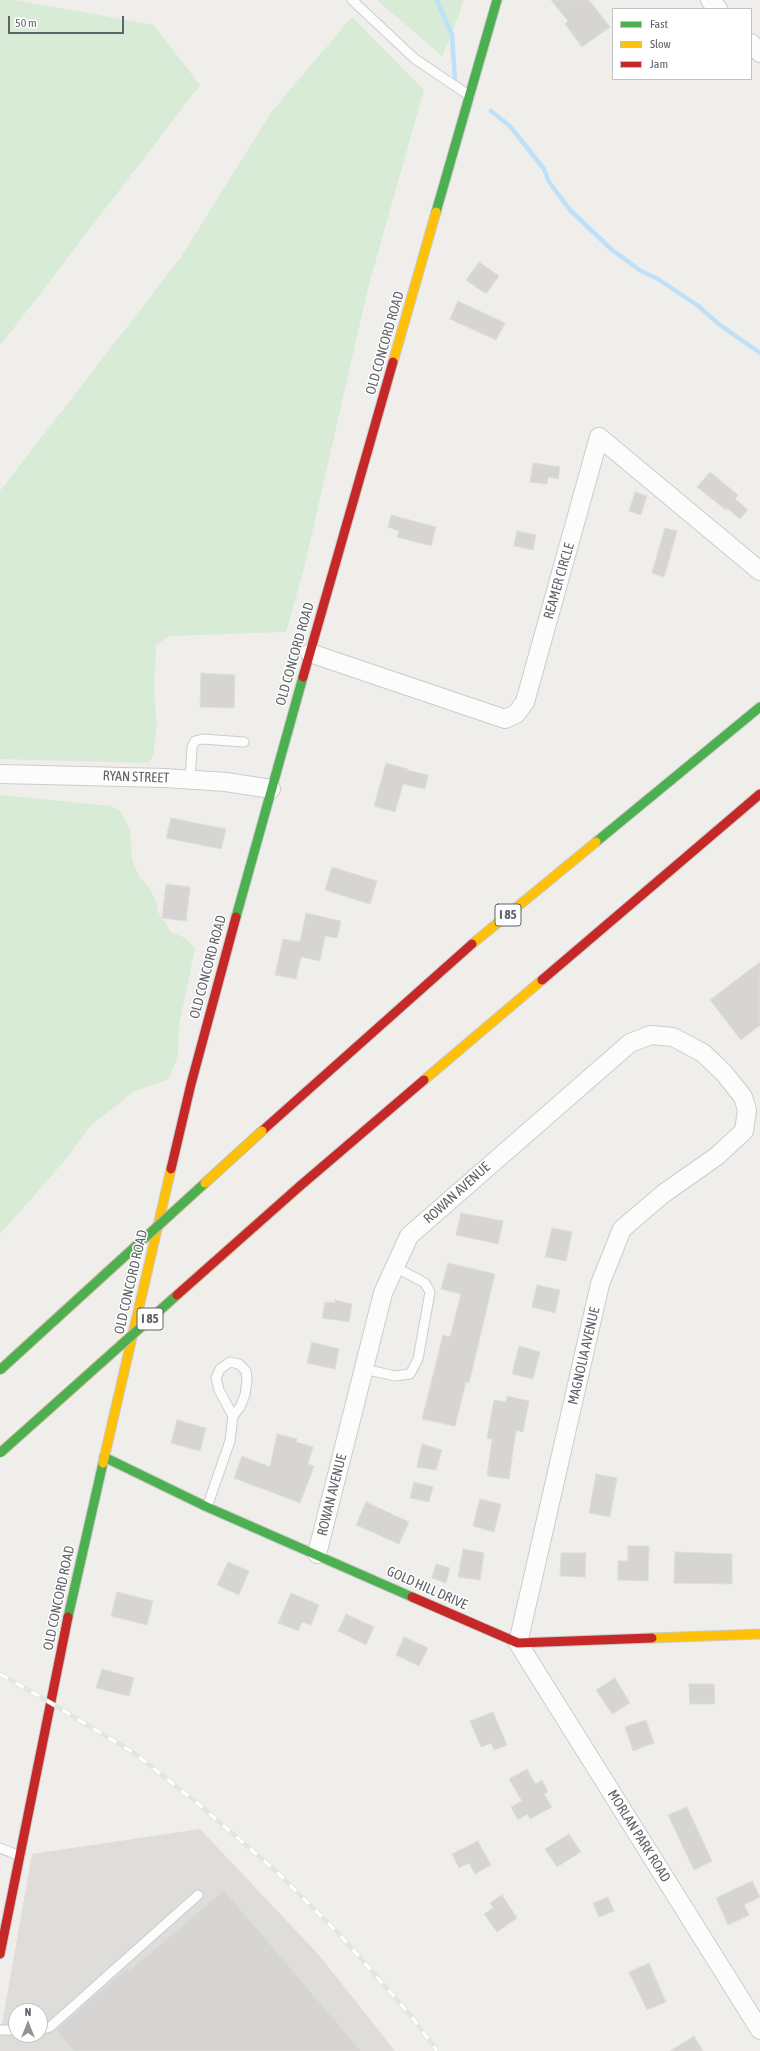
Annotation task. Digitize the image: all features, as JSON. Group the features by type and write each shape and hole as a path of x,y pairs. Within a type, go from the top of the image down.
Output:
{"main road":[{"name":"OLD CONCORD ROAD","path":"0,1954 9,1890 20,1856 80,1560 190,1084 271,789 497,0"},
{"name":"I 85","path":"0,1370 262,1131 452,961 760,707"},
{"name":"I 85","path":"0,1453 300,1186 760,794"},
{"name":"GOLD HILL DRIVE","path":"104,1458 207,1507 518,1643 760,1634"}],"street":[{"path":"710,0 717,8"},
{"path":"752,45 760,53"},
{"name":"REAMER CIRCLE","path":"310,653 505,719 516,714 525,702 599,437 760,571"},
{"name":"RYAN STREET","path":"0,774 190,780 226,782 271,789"},
{"name":"ROWAN AVENUE","path":"317,1554 384,1293 409,1236 630,1043 651,1034 673,1037 703,1053 724,1073 743,1097 747,1110 745,1126"},
{"name":"MAGNOLIA AVENUE","path":"518,1643 600,1284 622,1229 663,1194 717,1156 744,1131 745,1126"},
{"name":"MORLAN PARK ROAD","path":"518,1643 760,2030"}],"lane":[{"path":"352,0 415,59 470,96"},
{"path":"190,780 192,747 194,740 203,739 244,742"},
{"path":"364,1369 395,1376 410,1374 418,1359 430,1292 425,1283 395,1266"},
{"path":"207,1507 230,1441 233,1416 240,1407 247,1380 246,1371 239,1364 230,1362 220,1369 216,1378 219,1390 233,1416"},
{"path":"0,1848 20,1856"},
{"path":"48,2028 198,1895"}],"shaded area":[{"path":"200,1829 319,1955 395,2051 0,2051 0,2035 32,1854"}],"green space":[{"path":"0,0 15,0 154,25 200,85 0,346"},
{"path":"377,0 463,0 459,15 442,56"},
{"path":"352,17 424,90 368,288 304,568 286,632 170,636 156,645 154,690 157,724 153,756 148,763 0,759 0,491 181,257 272,111"},
{"path":"0,795 111,806 119,810 130,829 132,860 139,876 150,889 156,901 158,912 171,932 185,938 195,948 179,1026 178,1055 169,1079 133,1092 89,1127 67,1158 0,1234"}],"building":[{"path":"551,0 589,0 610,27 582,47 565,24 568,21"},
{"path":"479,262 499,276 486,294 466,280"},
{"path":"458,301 505,323 496,340 450,319"},
{"path":"533,463 560,467 558,479 548,477 547,484 530,482"},
{"path":"710,472 738,495 735,499 748,510 740,519 697,487"},
{"path":"635,492 647,496 641,515 629,511"},
{"path":"391,515 436,527 431,546 397,537 399,531 388,527"},
{"path":"665,528 677,531 664,577 652,573"},
{"path":"517,531 536,535 533,550 514,546"},
{"path":"201,673 235,675 234,708 200,707"},
{"path":"386,763 428,775 425,789 403,784 395,812 374,806"},
{"path":"171,818 226,829 221,849 166,838"},
{"path":"332,867 377,881 370,904 325,890"},
{"path":"166,884 190,887 186,921 162,918"},
{"path":"306,913 341,921 337,938 325,936 320,961 301,957 296,979 275,975 283,939 300,942"},
{"path":"760,962 760,1025 741,1040 710,1000"},
{"path":"461,1213 503,1221 498,1244 456,1235"},
{"path":"552,1228 572,1232 566,1261 545,1257"},
{"path":"448,1263 495,1274 469,1383 466,1382 455,1426 422,1419 443,1335 450,1337 461,1294 441,1289"},
{"path":"537,1285 560,1290 555,1313 532,1307"},
{"path":"335,1300 352,1304 349,1322 322,1318 325,1302 335,1303"},
{"path":"312,1342 339,1349 335,1369 307,1363"},
{"path":"519,1346 540,1352 533,1379 512,1374"},
{"path":"507,1396 529,1401 523,1432 516,1430 509,1479 487,1476 492,1439 487,1438 494,1400 506,1402"},
{"path":"177,1420 206,1428 200,1451 171,1443"},
{"path":"277,1434 297,1439 296,1442 313,1447 308,1464 314,1466 300,1503 234,1478 242,1456 270,1467"},
{"path":"422,1444 442,1450 436,1470 417,1467"},
{"path":"596,1474 617,1478 610,1517 589,1513"},
{"path":"414,1482 433,1487 429,1502 410,1498"},
{"path":"480,1499 501,1504 494,1532 473,1526"},
{"path":"366,1502 409,1522 399,1544 356,1525"},
{"path":"628,1546 649,1546 648,1581 618,1580 618,1561 628,1561"},
{"path":"463,1549 484,1553 480,1580 458,1577"},
{"path":"675,1552 732,1554 732,1584 674,1583"},
{"path":"561,1553 586,1553 585,1577 560,1576"},
{"path":"228,1562 249,1571 239,1595 217,1585"},
{"path":"436,1564 450,1568 446,1583 432,1578"},
{"path":"117,1592 153,1601 147,1625 111,1616"},
{"path":"291,1593 319,1605 311,1625 302,1622 298,1631 278,1623"},
{"path":"346,1614 374,1627 366,1645 338,1631"},
{"path":"404,1637 428,1648 419,1666 396,1655"},
{"path":"102,1669 134,1678 129,1696 96,1688"},
{"path":"615,1678 630,1703 612,1714 596,1690"},
{"path":"689,1684 714,1684 715,1704 690,1704"},
{"path":"493,1712 507,1745 494,1750 491,1743 481,1747 470,1721"},
{"path":"646,1720 654,1743 633,1751 625,1727"},
{"path":"527,1769 535,1784 542,1780 548,1792 544,1794 552,1807 530,1819 528,1814 518,1820 511,1807 522,1801 509,1779"},
{"path":"687,1807 712,1861 694,1870 668,1815"},
{"path":"569,1834 581,1852 557,1867 545,1849"},
{"path":"478,1841 491,1865 475,1874 469,1863 459,1868 452,1854"},
{"path":"752,1881 760,1897 744,1905 749,1915 728,1925 716,1898"},
{"path":"224,1890 361,2051 74,2051 56,2030 127,1968 129,1971"},
{"path":"502,1895 517,1918 497,1932 484,1914 493,1908 490,1903"},
{"path":"608,1897 614,1911 599,1917 593,1903"},
{"path":"649,1963 666,2002 647,2010 629,1972"},
{"path":"694,2036 703,2051 670,2051"}],"waterway":[{"path":"437,0 452,35 455,81"},
{"path":"491,111 510,126 544,169 549,182 570,210 611,249 641,271 658,279 697,305 720,325 760,353"}],"railway":[{"path":"0,1674 134,1753 196,1802 276,1871 341,1936 412,2017 437,2051"}],"traffic: fast":[{"path":"436,212 497,0"},
{"path":"236,917 303,677"},
{"path":"596,842 760,707"},
{"path":"0,1370 205,1183"},
{"path":"0,1453 177,1295"},
{"path":"104,1457 207,1507 412,1597"},
{"path":"68,1617 103,1463"}],"traffic: slow":[{"path":"393,362 436,212"},
{"path":"472,944 596,842"},
{"path":"424,1080 542,980"},
{"path":"205,1183 262,1131"},
{"path":"103,1463 171,1169"},
{"path":"652,1638 760,1634"}],"traffic: jam":[{"path":"303,677 393,362"},
{"path":"542,980 760,794"},
{"path":"171,1169 191,1084 236,917"},
{"path":"262,1131 472,944"},
{"path":"300,1186 424,1080"},
{"path":"177,1295 300,1186"},
{"path":"412,1597 518,1643 652,1638"},
{"path":"0,1954 68,1617"}]}
